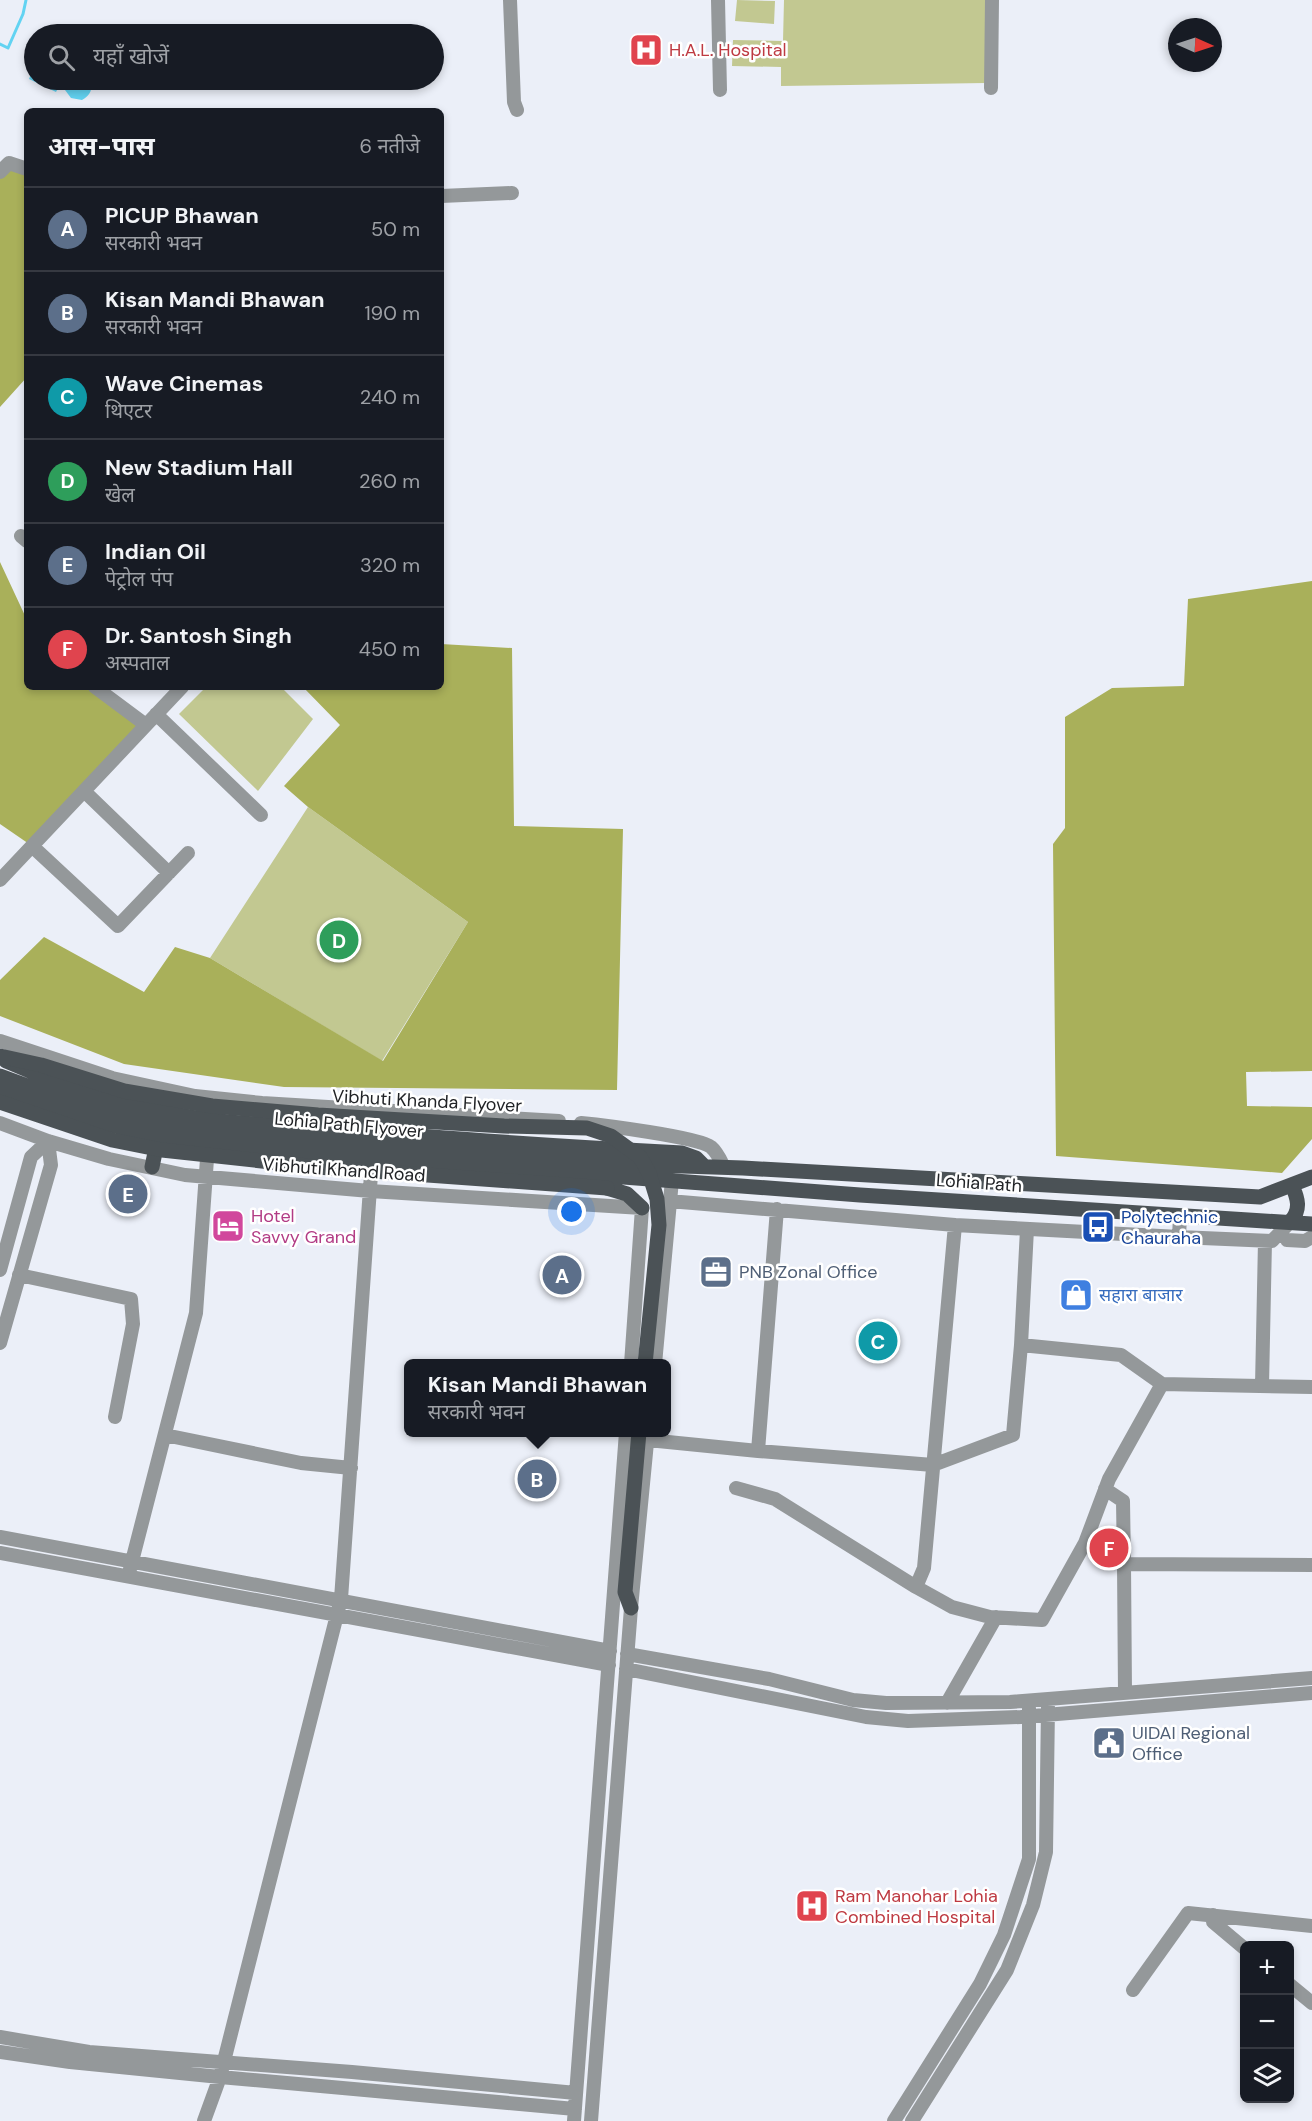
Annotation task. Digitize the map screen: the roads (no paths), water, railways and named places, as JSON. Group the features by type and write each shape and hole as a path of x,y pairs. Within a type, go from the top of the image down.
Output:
{"main road":[{"name":"Lohia Path Flyover","path":"0,1058 54,1082 125,1104 222,1128"},
{"name":"Vibhuti Khanda Flyover","path":"0,1058 41,1065 124,1091 212,1106 504,1126 587,1128 611,1136 640,1157 649,1173 657,1199 659,1225 646,1359"},
{"name":"Lohia Path Flyover","path":"0,1076 68,1101 115,1115 411,1149 743,1168"},
{"name":"Lohia Path Flyover","path":"0,1089 60,1112 158,1138 208,1145 644,1178"},
{"path":"0,1102 112,1140 162,1150 317,1167 607,1188 627,1194 642,1208"},
{"path":"152,1167 158,1138"},
{"name":"Lohia Path","path":"743,1168 1260,1197 1312,1177"},
{"name":"Lohia Path","path":"644,1178 860,1195 1312,1224"},
{"path":"1291,1221 1299,1206 1293,1185"},
{"path":"631,1608 624,1592 645,1437"}],"street":[{"path":"510,0 514,102 517,110"},
{"path":"718,0 720,90"},
{"path":"991,88 992,0"},
{"path":"0,172 9,163 24,168"},
{"path":"444,196 512,193"},
{"path":"99,690 146,725"},
{"path":"0,880 179,690"},
{"path":"156,714 261,816"},
{"path":"84,791 169,873"},
{"path":"32,846 118,926 188,853"},
{"path":"0,1041 112,1078 195,1096 262,1103 537,1119 641,1131 711,1147 724,1167"},
{"name":"Vibhuti Khand Road","path":"0,1123 48,1141 118,1162 207,1177 370,1191 642,1208"},
{"path":"0,1270 5,1235 31,1157 48,1141"},
{"path":"0,1342 51,1165 48,1141"},
{"path":"128,1577 196,1313 208,1145"},
{"path":"204,2121 224,2062 341,1599 372,1158"},
{"path":"656,1359 672,1180"},
{"path":"669,1201 955,1225 1265,1241 1272,1241 1291,1221"},
{"path":"631,1359 642,1208"},
{"path":"758,1451 777,1209"},
{"path":"1179,1237 1180,1216"},
{"path":"1211,1239 1213,1218"},
{"path":"1213,1218 1230,1239"},
{"path":"916,1587 924,1568 955,1225"},
{"path":"659,1437 758,1451 933,1464 1012,1435 1021,1345 1027,1228"},
{"path":"5,1235 29,1242"},
{"path":"1287,1240 1305,1241 1312,1237"},
{"path":"1262,1386 1265,1241"},
{"path":"639,1254 666,1256"},
{"path":"19,1275 132,1299 133,1324 115,1417"},
{"path":"1021,1345 1121,1355 1162,1384 1312,1388"},
{"path":"736,1488 775,1498 916,1587 952,1607 996,1617 1042,1620 1085,1543 1105,1489 1162,1384"},
{"path":"165,1435 301,1463 351,1468"},
{"path":"0,2052 70,2062 574,2115 626,1437"},
{"path":"591,2121 645,1437"},
{"path":"1105,1489 1123,1501 1125,1692"},
{"path":"0,1537 610,1651"},
{"path":"1085,1543 1124,1564 1312,1565"},
{"path":"0,1552 609,1665"},
{"path":"186,1587 209,1575"},
{"path":"946,1703 996,1617"},
{"path":"627,1654 769,1679 853,1700 886,1703 1048,1699 1312,1678"},
{"path":"626,1669 866,1717 908,1721 1029,1717 1312,1693"},
{"path":"1234,1684 1236,1700"},
{"path":"808,1689 825,1708"},
{"path":"825,1708 831,1694"},
{"path":"912,2121 1007,1970 1033,1905 1046,1852 1048,1699"},
{"path":"894,2121 980,1984 1004,1935 1029,1859 1029,1700"},
{"path":"1030,1792 1047,1793"},
{"path":"1133,1990 1188,1912 1312,1926"},
{"path":"1213,1915 1213,1922 1240,1944"},
{"path":"1294,1988 1312,2003"},
{"path":"0,2037 89,2052 576,2093"}],"water":[{"path":"65,90 91,90 82,100 71,98"}],"waterway":[{"path":"0,44 8,48 23,14 26,0"}],"place":[{"name":"H.A.L. Hospital","path":"646,50"},
{"name":"New Stadium Hall","path":"339,940"},
{"name":"Indian Oil","path":"128,1194"},
{"name":"Hotel Savvy Grand","path":"228,1226"},
{"name":"Polytechnic Chauraha","path":"1098,1227"},
{"name":"PNB Zonal Office","path":"716,1272"},
{"name":"PICUP Bhawan","path":"562,1275"},
{"name":"सहारा बाजार","path":"1076,1295"},
{"name":"Wave Cinemas","path":"878,1341"},
{"name":"Kisan Mandi Bhawan","path":"537,1479"},
{"name":"Dr. Santosh Singh","path":"1109,1548"},
{"name":"UIDAI Regional Office","path":"1109,1743"},
{"name":"Ram Manohar Lohia Combined Hospital","path":"812,1906"}]}
